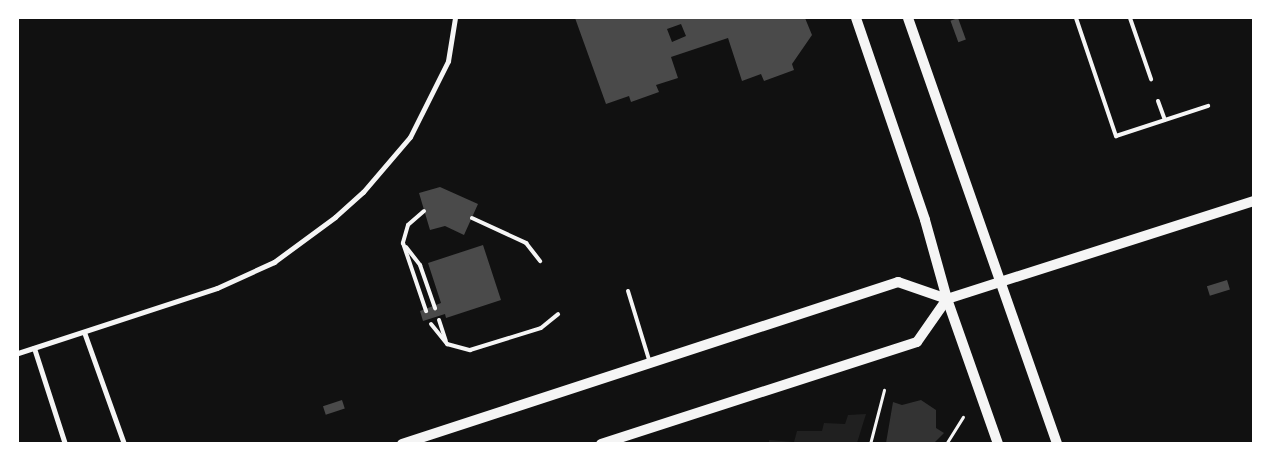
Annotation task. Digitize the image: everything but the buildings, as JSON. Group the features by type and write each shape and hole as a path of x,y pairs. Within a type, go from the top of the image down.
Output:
{"main road":[{"path":"856,18 925,220 947,299 998,444"},
{"path":"908,18 1057,444"},
{"path":"402,444 898,282 947,299 1254,201"},
{"path":"601,444 917,342 947,299"}],"street":[{"path":"18,353 217,288 274,262 335,217 363,192 410,137 448,61 455,18"},
{"path":"84,332 124,444"},
{"path":"34,348 65,444"}],"lane":[{"path":"1076,18 1116,136 1208,106"},
{"path":"1130,18 1151,79"},
{"path":"1158,101 1165,120"},
{"path":"424,211 408,225 403,243 426,311"},
{"path":"472,218 526,243 540,261"},
{"path":"403,243 420,265 435,308"},
{"path":"628,291 650,363"},
{"path":"431,324 447,344 470,350 541,328 558,314"},
{"path":"439,320 447,344"}],"path":[{"path":"870,444 884,390"},
{"path":"946,444 963,417"}],"shaded area":[{"path":"921,400 936,410 936,428 944,433 934,443 886,443 893,402 902,405"},
{"path":"866,414 857,443 769,443 769,440 794,442 797,431 822,431 824,423 845,424 848,415"}]}
